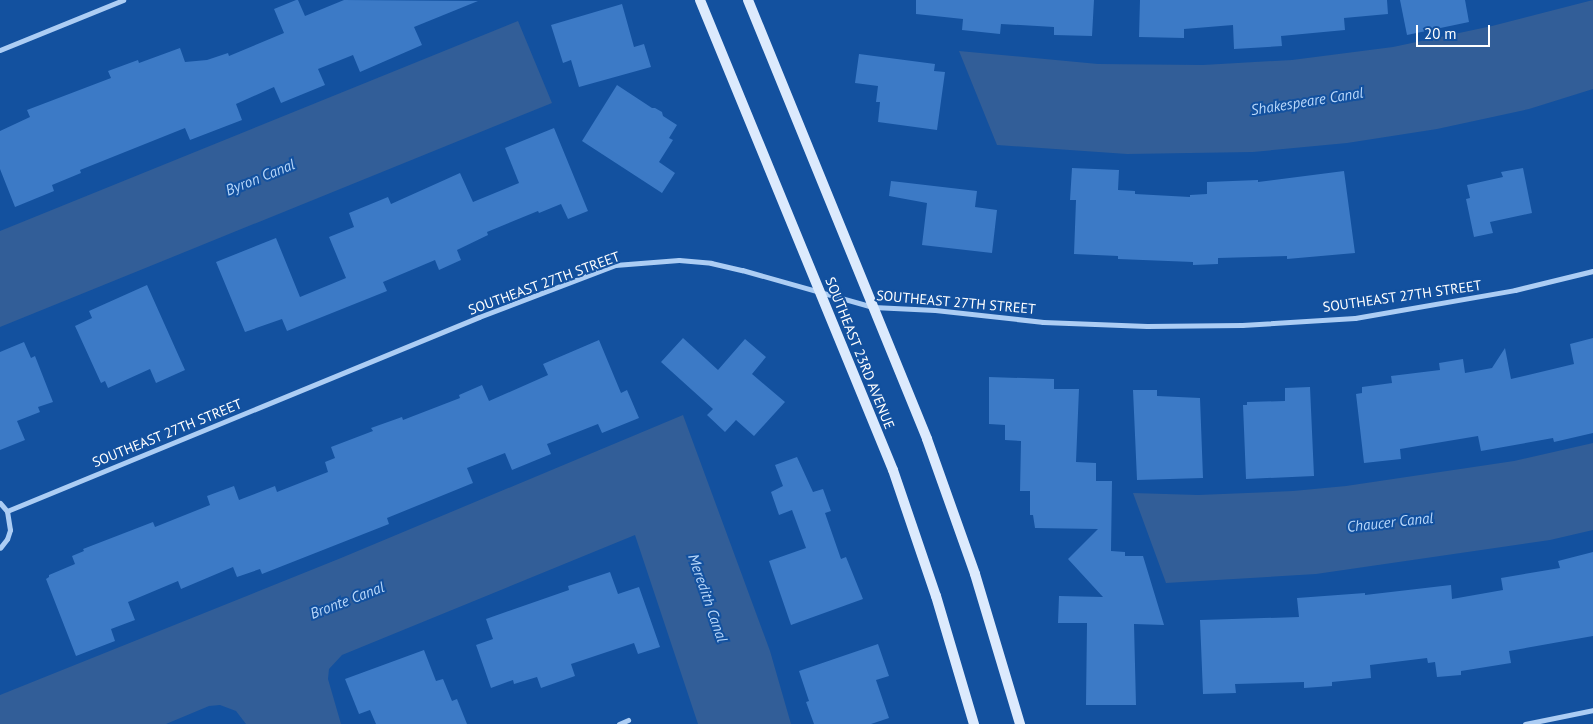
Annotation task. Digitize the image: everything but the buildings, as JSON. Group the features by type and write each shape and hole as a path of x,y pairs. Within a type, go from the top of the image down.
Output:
{"street":[{"path":"0,50 123,0"},
{"name":"SOUTHEAST 23RD AVENUE","path":"700,0 899,488 936,596 974,724"},
{"path":"748,0 927,439 975,574 1020,724"},
{"name":"SOUTHEAST 27TH STREET","path":"7,511 470,321 616,265 671,260 711,263 873,307 935,310 1043,322 1147,326 1242,325 1355,318 1514,290 1593,271"},
{"path":"0,503 7,511 10,530 7,539 0,548"},
{"path":"1525,724 1593,710"},
{"path":"619,724 628,720"}],"water":[{"name":"Shakespeare Canal","path":"1593,0 1593,89 1529,109 1437,129 1347,143 1253,152 1127,154 997,145 959,51 1098,64 1203,65 1292,60 1393,47 1492,26"},
{"name":"Byron Canal","path":"518,21 552,103 0,327 0,231"},
{"path":"683,415 770,651 791,724 698,724 635,535 342,655 329,669 328,679 341,724 246,724 236,711 220,705 209,706 166,724 0,724 0,695 341,558"},
{"name":"Chaucer Canal","path":"1593,443 1593,530 1550,540 1316,574 1166,583 1133,493 1198,495 1293,491 1346,486 1514,461"}],"water label":[{"name":"Meredith Canal","path":"708,598"},
{"name":"Bronte Canal","path":"347,600"}]}
